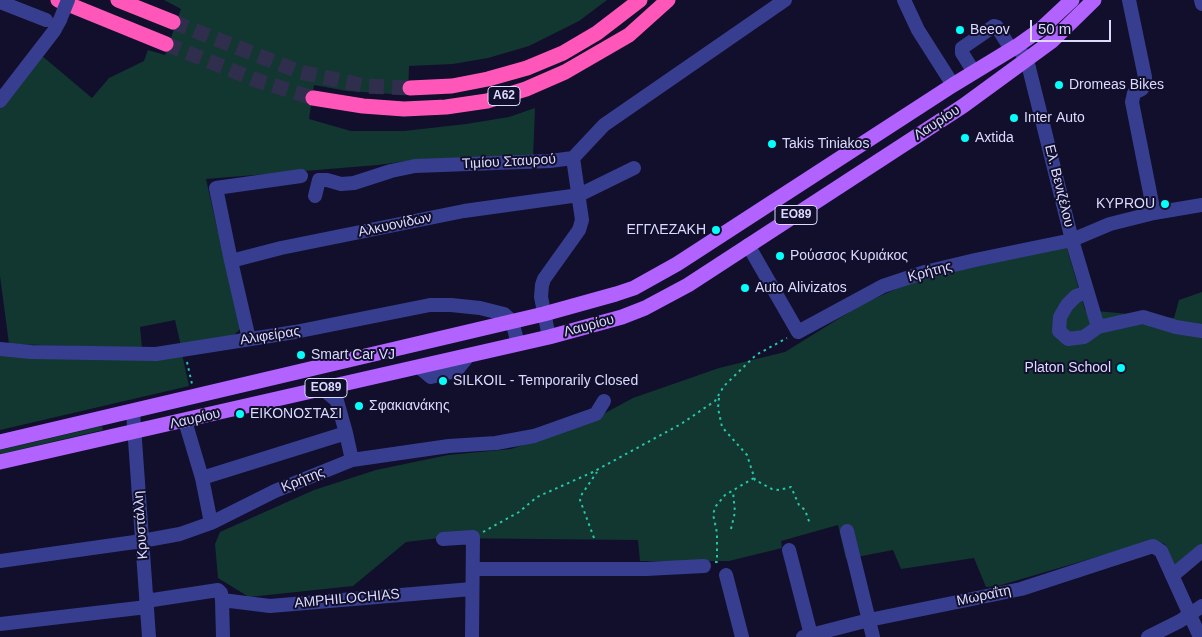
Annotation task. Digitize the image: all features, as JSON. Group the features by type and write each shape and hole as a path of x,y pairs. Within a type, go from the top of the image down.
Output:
{"highway":[{"path":"58,0 166,44"},
{"path":"118,0 173,22"},
{"name":"Α62","path":"410,88 452,86 488,79 527,68 563,53 597,33 640,0"},
{"name":"Α62","path":"313,98 404,110 446,107 487,101 526,89 582,62 629,35 668,0"}],"main road":[{"name":"Λαυρίου","path":"0,442 544,314 616,294 648,281 1014,47 1041,29 1072,0"},
{"name":"Λαυρίου","path":"0,462 549,337 622,317 645,308 674,293 963,106 1052,41 1094,0"}],"street":[{"path":"0,101 54,31 53,20 68,0"},
{"name":"Τιμίου Σταυρού","path":"314,196 319,180 341,184 354,183 415,166 550,161 573,158 604,125 785,0"},
{"path":"904,0 918,30 953,85"},
{"path":"1129,0 1145,77 1145,84 1134,93 1132,102 1154,213"},
{"path":"1201,0 1202,4"},
{"path":"0,2 53,20"},
{"name":"Ελ. Βενιζέλου","path":"974,72 962,53 962,48 994,26 1027,60 1072,240 1098,327"},
{"path":"549,337 541,297 542,285 544,279 579,230 582,220 573,158"},
{"name":"Αλκυονίδων","path":"232,261 282,248 464,211 579,195 634,168"},
{"path":"249,339 216,188 301,176"},
{"name":"Κρήτης","path":"798,332 882,286 958,264 1072,240 1110,224 1154,213 1202,205"},
{"path":"748,245 798,332"},
{"path":"1087,292 1076,296 1067,305 1060,317 1059,331 1068,339 1084,337 1098,327 1143,317 1176,327 1202,331"},
{"name":"Αλιφείρας","path":"0,349 31,352 144,355 329,326 430,305 450,305 488,310 504,314 512,321"},
{"path":"512,321 518,344"},
{"path":"323,389 337,401 352,460"},
{"name":"Κρήτης","path":"0,561 180,534 211,523 275,491 352,460 449,446 496,443 534,436 596,414 604,401"},
{"name":"Κρυστάλλη","path":"132,412 149,637"},
{"path":"185,421 202,478 211,523"},
{"path":"202,478 346,434"},
{"path":"847,531 874,637"},
{"path":"443,539 471,537 473,569 472,637"},
{"name":"Μωραΐτη","path":"807,636 869,620 1021,588 1153,546 1161,551 1172,576"},
{"path":"790,550 807,636"},
{"path":"1200,637 1172,576 1202,551"},
{"path":"473,569 646,569 704,566"},
{"path":"726,575 742,637"},
{"name":"AMPHILOCHIAS","path":"146,604 218,590 222,600 270,606 472,589"},
{"path":"222,600 224,637"},
{"path":"0,624 146,604"},
{"path":"1148,637 1189,616 1202,606"}],"path":[{"path":"471,537 519,512 537,497 598,470 681,424 715,402 724,386 756,355 798,332"},
{"path":"185,350 194,396"},
{"path":"718,396 718,408 722,427 748,455 754,478 760,484 772,489 779,490 790,486 793,488 799,505 805,510 810,524"},
{"path":"594,538 580,500 598,470"},
{"path":"704,566 708,562 716,562 716,533 713,514 716,506 725,495 754,478"},
{"path":"732,529 735,512 733,492"}],"green space":[{"path":"164,0 607,0 579,21 529,46 488,58 453,64 409,66 408,95 347,91 314,85 309,119 351,131 404,131 466,124 509,117 535,108 533,158 422,159 378,165 206,179 240,329 234,335 181,346 175,320 140,327 142,348 9,344 0,276 0,105 41,55 92,98 109,78 144,61 148,50 165,55 181,9"},
{"path":"1066,245 1085,310 1174,318 1179,300 1202,292 1202,544 1175,566 1165,544 1154,540 998,586 986,587 974,558 901,569 893,550 846,559 838,525 781,541 782,548 729,561 640,561 638,540 439,538 406,542 353,586 249,597 218,578 215,544 220,532 314,490 376,470 448,455 511,449 583,425 633,398 719,368 785,352 864,303 924,277"},
{"path":"0,354 182,354 189,386 0,430"},
{"path":"102,426 103,430 0,454 0,450"}],"tunnel":[{"path":"173,22 300,72 366,86 410,88"},
{"path":"166,44 256,80 313,98"}],"place":[{"name":"Beeov","path":"960,30"},
{"name":"Dromeas Bikes","path":"1059,85"},
{"name":"Inter Auto","path":"1014,118"},
{"name":"Axtida","path":"965,138"},
{"name":"Takis Tiniakos","path":"772,144"},
{"name":"KYPROU","path":"1165,204"},
{"name":"ΕΓΓΛΕΖΑΚΗ","path":"716,230"},
{"name":"Ρούσσος Κυριάκος","path":"780,256"},
{"name":"Auto Alivizatos","path":"745,288"},
{"name":"Smart Car VJ","path":"301,355"},
{"name":"Platon School","path":"1121,368"},
{"name":"SILKOIL - Temporarily Closed","path":"443,381"},
{"name":"Σφακιανάκης","path":"359,406"},
{"name":"ΕΙΚΟΝΟΣΤΑΣΙ","path":"240,414"}]}
